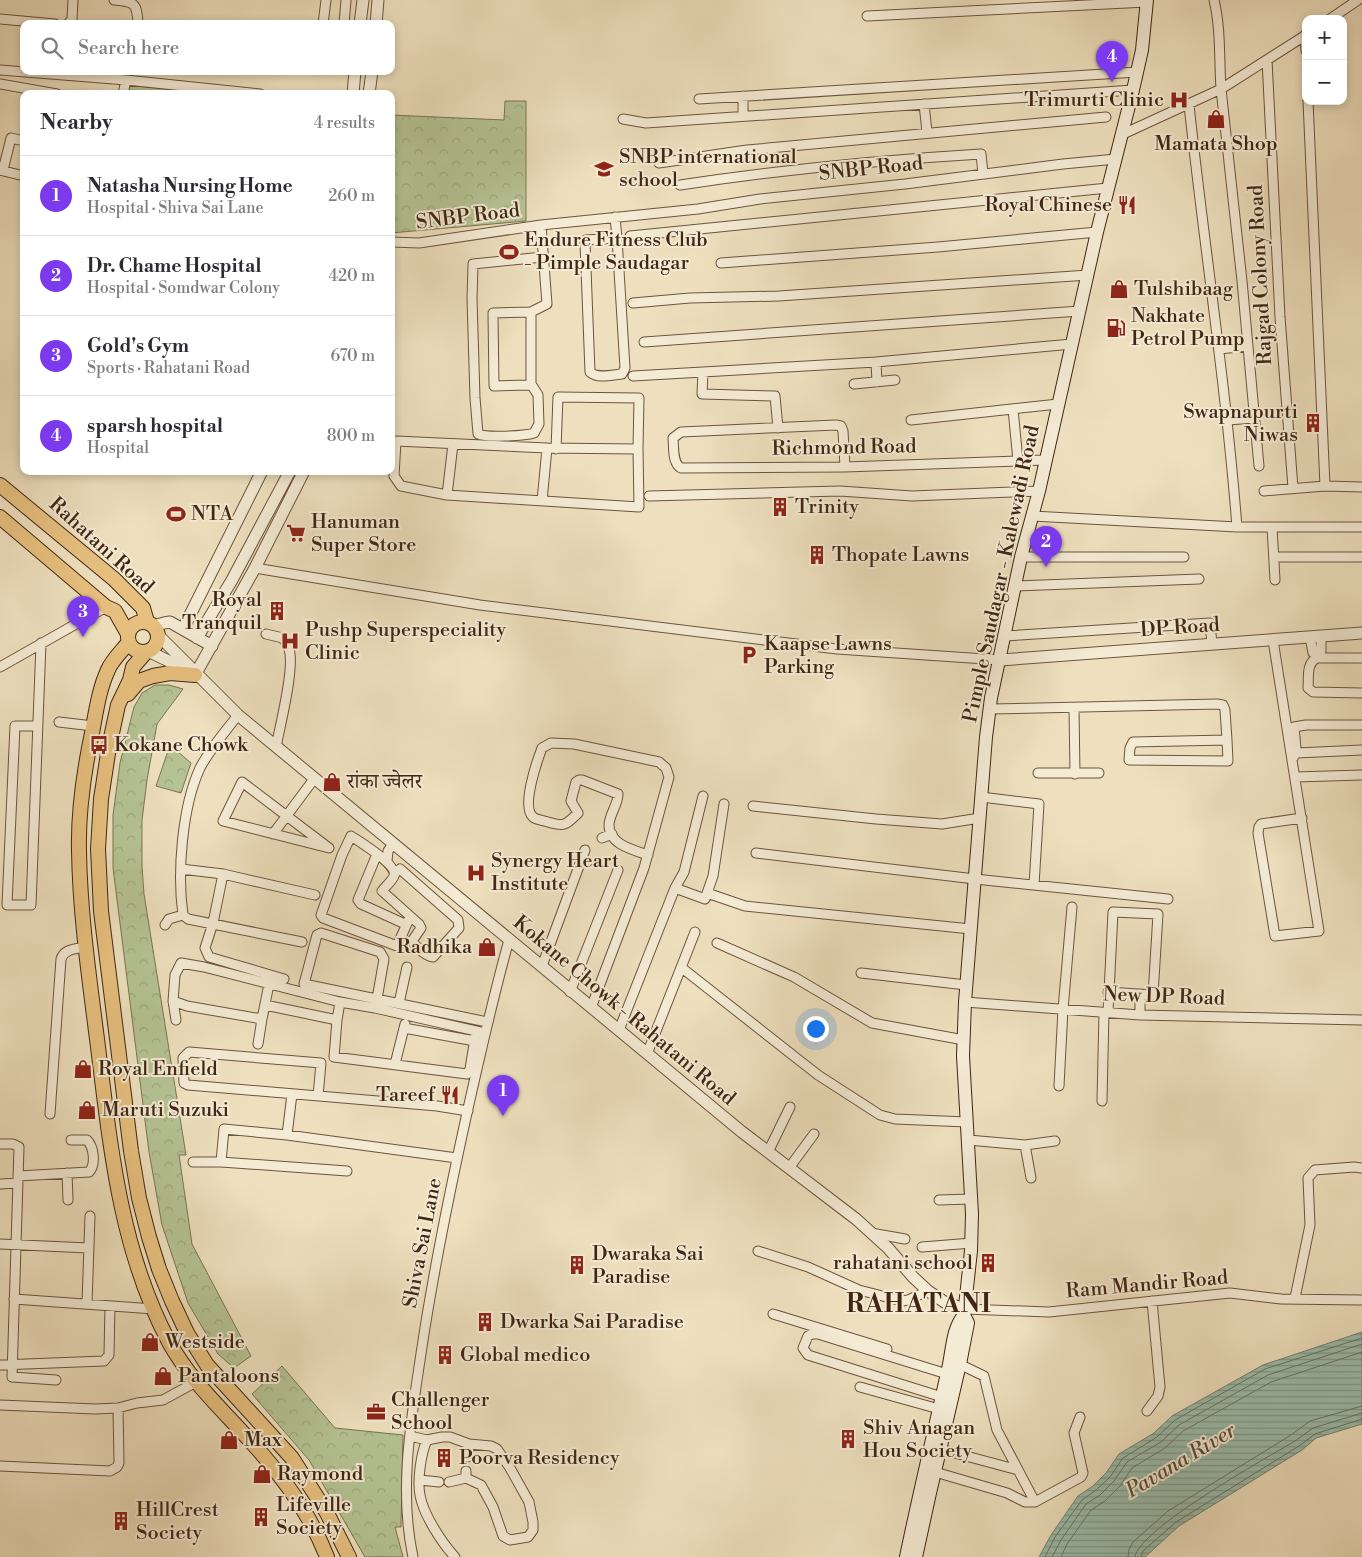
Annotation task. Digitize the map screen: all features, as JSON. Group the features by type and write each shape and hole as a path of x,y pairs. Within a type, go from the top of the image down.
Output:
{"main road":[{"name":"Pimple Saudagar - Kalewadi Road","path":"906,1557 941,1403 968,1323 964,1312 972,1243 972,1199 966,1122 965,1002 990,709 1021,558 1046,460 1097,232 1142,50 1147,1"},
{"name":"Rahatani Road","path":"0,484 114,579 143,608 153,628"},
{"name":"Rahatani Road","path":"0,516 106,607 115,611 129,638"},
{"path":"327,1557 320,1540 277,1470 196,1382 170,1343 154,1309 130,1242 120,1202 84,947 79,849 82,797 99,700 108,669 129,638 130,629 136,623 153,628 156,644 133,667 130,680 118,705 101,799 98,849 101,911 131,1151 139,1198 149,1236 172,1301 187,1333 207,1365 292,1458 327,1512 349,1557"},
{"path":"129,638 134,649 147,651"},
{"path":"118,705 139,681 162,674 195,674"},
{"name":"Pimple Saudagar - Kalewadi Road","path":"916,1557 940,1449 953,1368"},
{"path":"318,1557 320,1540"}],"street":[{"path":"70,20 73,13 73,0"},
{"path":"114,0 132,2 136,5 138,20"},
{"path":"324,20 326,0"},
{"path":"344,20 346,0"},
{"path":"360,20 363,0"},
{"path":"376,20 378,0"},
{"path":"1214,0 1219,27 1221,89 1259,466"},
{"path":"1336,15 1358,0"},
{"path":"867,16 1147,1"},
{"path":"0,19 20,21"},
{"path":"1121,134 1221,89 1302,37"},
{"name":"Rajgad Colony Road","path":"1267,60 1280,317 1293,488"},
{"path":"0,70 20,72"},
{"path":"699,99 1137,72"},
{"path":"63,75 208,90"},
{"path":"354,90 355,75"},
{"path":"370,90 371,75"},
{"path":"124,90 126,80"},
{"path":"0,84 34,90"},
{"path":"623,119 646,123 1133,90"},
{"path":"743,96 743,116"},
{"path":"924,104 927,132"},
{"path":"1189,105 1202,223 1228,420 1237,527"},
{"path":"1308,105 1325,486"},
{"path":"659,163 747,150 911,136 927,132 985,129 1106,118"},
{"path":"20,140 11,138 1,170 20,175"},
{"path":"680,185 748,175 928,157 981,154 982,174"},
{"name":"SNBP Road","path":"395,242 419,243 541,225 698,209 760,199 904,184 1116,158"},
{"path":"630,236 1108,188"},
{"path":"615,217 617,238 625,368 622,374 597,376 590,372 585,243 586,240 591,239 617,238"},
{"path":"531,384 494,386 493,314 531,312 547,304 541,225"},
{"path":"721,263 938,247 1097,232"},
{"path":"531,312 531,384 538,395 539,424 537,430 534,433 480,436 478,434 475,398 472,299 473,264 543,257"},
{"path":"633,303 690,298 779,296 1088,275"},
{"path":"644,342 1080,311"},
{"path":"633,376 876,362 1072,344"},
{"path":"1219,349 1248,346"},
{"path":"876,362 877,382"},
{"path":"703,372 702,394 775,396 778,428 841,426 844,431 845,467"},
{"path":"854,384 895,380"},
{"path":"394,475 401,486 447,494 542,501 640,507 639,398 558,397 542,501"},
{"path":"911,420 1058,404"},
{"path":"1012,409 1018,461"},
{"path":"1228,420 1254,418"},
{"name":"Richmond Road","path":"778,428 681,432 673,438 675,461 677,466 681,468 845,467 1046,460"},
{"path":"395,442 638,449"},
{"path":"447,494 453,444"},
{"path":"183,629 260,475"},
{"path":"197,638 232,580 288,475"},
{"path":"195,674 255,568 302,475"},
{"path":"1264,491 1325,486 1362,488"},
{"path":"649,496 840,491 912,496 1038,491"},
{"path":"1032,516 1237,527 1362,527"},
{"path":"1272,527 1275,580"},
{"path":"1021,558 1184,557"},
{"path":"1274,557 1362,557"},
{"path":"255,568 475,605 837,649 1000,660"},
{"path":"1015,586 1199,579"},
{"path":"0,667 106,607"},
{"path":"195,674 153,628 164,622 170,622 212,646"},
{"path":"1005,636 1210,623 1212,644"},
{"name":"DP Road","path":"1000,660 1273,640 1316,646 1362,633"},
{"path":"266,634 283,638 290,650 291,658 276,747"},
{"path":"1273,640 1294,752 1319,931 1276,936 1258,833 1259,827 1262,824 1302,818"},
{"path":"37,726 15,726 6,904 31,905 41,643"},
{"path":"1362,658 1316,646 1310,664 1308,688 1310,690 1362,693"},
{"path":"147,651 195,674"},
{"name":"Kokane Chowk - Rahatani Road","path":"195,674 238,715 542,966 570,992 768,1152 856,1219 888,1248 928,1291 964,1312"},
{"path":"990,709 1217,704 1223,705 1225,710 1227,740 1228,761 1129,760 1130,748 1133,742 1227,740"},
{"path":"1074,708 1075,774"},
{"path":"238,715 216,743 201,767 190,793 186,811 181,869 183,915 188,919 302,942"},
{"path":"59,722 93,726"},
{"path":"1294,752 1294,727 1362,725"},
{"path":"591,1008 648,855 669,777 666,768 658,762 574,744 551,743 542,748 529,793 529,813 533,818 561,826 568,823 578,813 571,801 576,782 582,780 618,794 609,825 612,834 618,843 623,846 648,855"},
{"path":"1294,752 1362,746"},
{"path":"1294,752 1362,750"},
{"path":"1038,773 1099,773"},
{"path":"1297,777 1362,775"},
{"path":"273,834 314,779"},
{"path":"242,782 329,848 273,834 223,821 242,782"},
{"path":"619,1030 675,888 684,872 703,796"},
{"path":"981,797 1040,804 1034,885"},
{"path":"675,888 705,899 713,876 724,804"},
{"path":"754,806 876,820 942,824 980,818"},
{"path":"602,838 612,834"},
{"path":"395,873 387,861 351,836 342,855 321,915 323,918 397,946 408,920"},
{"path":"387,861 388,851 397,848"},
{"path":"542,966 585,850"},
{"path":"377,854 358,900 361,904 408,920 420,924 421,928 413,938 414,944 431,957 434,956 460,926 458,920 400,869 382,892 408,920"},
{"path":"756,854 1168,899"},
{"path":"181,869 223,874 315,895"},
{"path":"570,992 618,870"},
{"path":"223,874 214,923 205,948 209,957 284,979"},
{"path":"707,893 745,906 971,929"},
{"path":"1059,1086 1063,1009 1072,907"},
{"path":"1102,1101 1106,1012 1113,912 1158,914 1153,995 1108,992"},
{"path":"164,925 169,919 183,915"},
{"path":"647,1054 695,932"},
{"path":"377,999 384,959 383,955 380,952 321,933 317,935 304,984 487,1022"},
{"name":"Shiva Sai Lane","path":"413,1557 409,1536 408,1514 412,1406 427,1311 468,1111 479,1035 487,1022 509,940"},
{"path":"717,943 794,977 872,1024 964,1040"},
{"path":"50,1114 62,954 84,947"},
{"path":"176,1020 173,1001 175,975 181,963 204,967 340,1002 375,1008 479,1035"},
{"path":"399,1003 407,968"},
{"path":"682,968 818,1075 880,1115 895,1119 966,1122"},
{"path":"861,973 966,986"},
{"path":"258,1044 269,984"},
{"path":"1140,994 1140,1015"},
{"path":"173,1001 187,1006 262,1019"},
{"path":"340,1002 334,1057 467,1074 479,1035"},
{"name":"New DP Road","path":"965,1002 1140,1015 1362,1020"},
{"path":"265,1005 337,1020"},
{"path":"395,1064 407,1016"},
{"path":"404,1028 479,1035"},
{"path":"318,1096 321,1063 190,1052 183,1058 184,1083 188,1085 292,1094 437,1106 468,1111"},
{"path":"287,1135 292,1094"},
{"path":"768,1152 790,1107"},
{"path":"222,1162 224,1129 287,1135 457,1158"},
{"path":"789,1168 814,1134"},
{"path":"0,1184 18,1179 89,1172 93,1166 91,1144 87,1140 71,1140"},
{"path":"968,1140 1025,1145 1055,1141"},
{"path":"0,1144 13,1144 19,1147 12,1377 56,1380"},
{"path":"1025,1145 1031,1178"},
{"path":"193,1162 222,1162 347,1171"},
{"path":"1295,1298 1310,1225 1308,1178 1315,1170 1362,1168"},
{"path":"67,1174 68,1200"},
{"path":"939,1200 972,1199"},
{"path":"87,1304 90,1216"},
{"path":"871,1233 905,1239"},
{"path":"922,1247 972,1243"},
{"path":"0,1244 89,1248"},
{"path":"758,1251 808,1267 859,1290 902,1301 928,1291"},
{"name":"Ram Mandir Road","path":"964,1312 1049,1312 1230,1293 1281,1298 1362,1300"},
{"path":"14,1299 154,1309"},
{"path":"1147,1411 1158,1396 1160,1388 1152,1301"},
{"path":"0,1365 99,1361 107,1359 109,1355 110,1306"},
{"path":"773,1314 953,1368"},
{"path":"941,1403 808,1355 803,1348 808,1336 818,1334 984,1376 998,1430 1035,1502"},
{"path":"0,1405 95,1409 118,1408 137,1403 163,1400 196,1382"},
{"path":"860,1387 941,1403"},
{"path":"0,1466 110,1471 115,1469 119,1463 118,1408"},
{"path":"935,1472 1006,1493 1025,1502 1035,1502 1081,1477 1083,1473 1074,1433 1080,1417"},
{"path":"410,1436 427,1440 450,1437 469,1444 491,1446 497,1449 529,1502 533,1522 532,1534 510,1540 505,1538 493,1507 481,1485 466,1475 449,1482"},
{"path":"427,1440 423,1454 420,1495 436,1533 455,1557"},
{"path":"468,1458 469,1444"},
{"path":"940,1449 1018,1470"},
{"path":"420,1480 439,1482"}],"green space":[{"path":"127,85 168,89 168,90 126,90"},
{"path":"505,101 526,101 526,221 395,233 395,115 504,120"},
{"path":"155,685 169,685 183,689 157,724 142,820 144,894 186,1155 179,1155 192,1244 251,1356 234,1368 218,1354 188,1303 162,1225 149,1152 113,868 113,815 120,763 134,707 142,693"},
{"path":"170,745 191,763 181,793 156,786"},
{"path":"282,1366 335,1428 403,1435 401,1527 395,1527 403,1557 365,1557 309,1460 252,1394"}],"water":[{"name":"Pavana River","path":"1362,1332 1362,1424 1316,1438 1302,1450 1179,1526 1145,1557 1039,1557 1051,1535 1078,1496 1093,1486 1106,1473 1119,1454 1154,1433 1172,1416 1263,1365"}],"place":[{"name":"sparsh hospital","path":"1112,82"},
{"name":"Trimurti Clinic","path":"1179,100"},
{"name":"Mamata Shop","path":"1216,119"},
{"name":"SNBP international school","path":"604,169"},
{"name":"Royal Chinese","path":"1127,205"},
{"name":"Endure Fitness Club - Pimple Saudagar","path":"509,252"},
{"name":"Tulshibaag","path":"1119,289"},
{"name":"Nakhate Petrol Pump","path":"1116,328"},
{"name":"Swapnapurti Niwas","path":"1313,423"},
{"name":"Trinity","path":"780,507"},
{"name":"NTA","path":"176,514"},
{"name":"Hanuman Super Store","path":"296,533"},
{"name":"Thopate Lawns","path":"817,555"},
{"name":"Dr. Chame Hospital","path":"1046,567"},
{"name":"Royal Tranquil","path":"277,611"},
{"name":"Gold's Gym","path":"83,637"},
{"name":"Pushp Superspeciality Clinic","path":"290,641"},
{"name":"Kaapse Lawns Parking","path":"749,655"},
{"name":"Kokane Chowk","path":"99,745"},
{"name":"रांका ज्वेलर","path":"332,782"},
{"name":"Synergy Heart Institute","path":"476,873"},
{"name":"Radhika","path":"487,947"},
{"name":"Royal Enfield","path":"83,1069"},
{"name":"Tareef","path":"450,1095"},
{"name":"Maruti Suzuki","path":"87,1110"},
{"name":"Natasha Nursing Home","path":"503,1116"},
{"name":"rahatani school","path":"988,1263"},
{"name":"Dwaraka Sai Paradise","path":"577,1265"},
{"name":"Dwarka Sai Paradise","path":"485,1322"},
{"name":"Westside","path":"150,1342"},
{"name":"Global medico","path":"445,1355"},
{"name":"Pantaloons","path":"163,1376"},
{"name":"Challenger School","path":"376,1412"},
{"name":"Shiv Anagan Hou Society","path":"848,1439"},
{"name":"Max","path":"229,1440"},
{"name":"Poorva Residency","path":"444,1458"},
{"name":"Raymond","path":"262,1474"},
{"name":"Lifeville Society","path":"261,1517"},
{"name":"HillCrest Society","path":"121,1521"}],"district":[{"name":"RAHATANI","path":"919,1304"}]}
